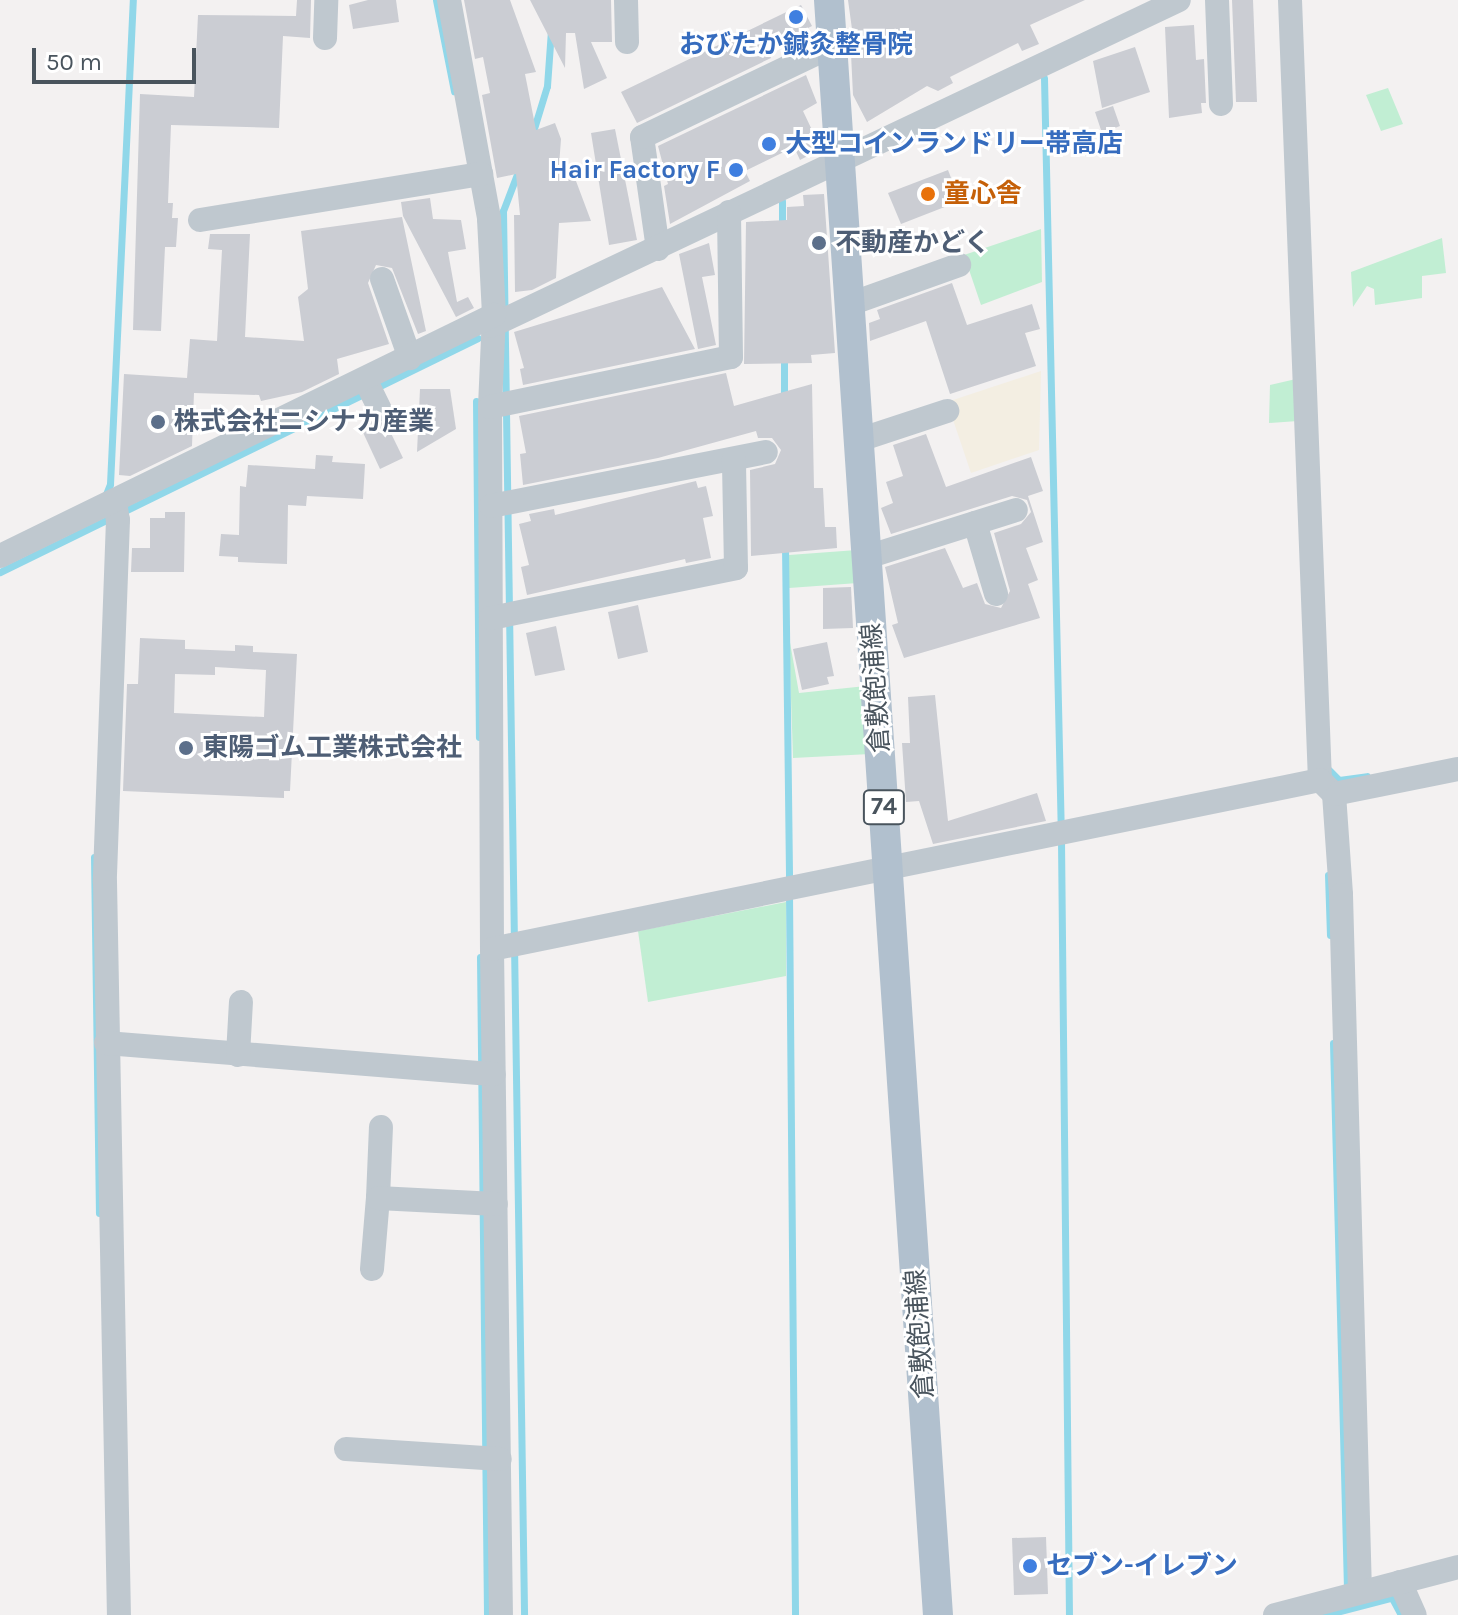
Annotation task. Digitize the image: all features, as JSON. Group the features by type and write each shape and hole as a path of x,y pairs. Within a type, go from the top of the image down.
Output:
{"main road":[{"name":"倉敷飽浦線","path":"829,0 938,1615"}],"street":[{"path":"325,38 326,0"},
{"path":"449,0 474,176 500,320 504,505 505,946 485,1073 491,1459 501,1615"},
{"path":"626,0 627,42"},
{"path":"0,556 372,393 410,358 658,249 827,166 840,165 1179,0"},
{"path":"1217,0 1221,104"},
{"path":"1290,0 1360,1592"},
{"path":"658,249 642,137 832,46"},
{"path":"200,220 474,176"},
{"path":"502,405 731,357 729,212"},
{"path":"850,304 959,265"},
{"path":"382,279 410,358"},
{"path":"859,440 947,411"},
{"path":"504,505 766,452"},
{"path":"504,617 736,568 734,459"},
{"path":"109,510 106,1043 119,1615"},
{"path":"867,557 1016,510"},
{"path":"975,523 996,594"},
{"path":"505,946 1062,830 1458,769"},
{"path":"238,1055 241,1002"},
{"path":"106,1043 485,1073"},
{"path":"372,1269 381,1127"},
{"path":"378,1198 487,1204"},
{"path":"346,1449 491,1459"},
{"path":"1275,1615 1360,1592 1406,1596 1458,1567"}],"green space":[{"path":"1388,88 1403,124 1381,131 1366,95"},
{"path":"1041,229 1042,282 981,305 964,255"},
{"path":"1442,238 1446,273 1422,276 1422,298 1375,305 1374,289 1367,286 1353,307 1351,272"},
{"path":"1296,379 1298,421 1269,423 1270,385"},
{"path":"857,550 858,583 789,588 789,555"},
{"path":"789,637 799,693 866,686 870,754 793,758"},
{"path":"786,902 786,976 648,1002 638,931"}],"sand":[{"path":"1041,371 1039,450 971,473 947,402"}],"building":[{"path":"297,0 311,0 310,38 283,36 279,128 171,125 168,203 173,203 172,218 178,218 176,247 165,247 161,331 133,330 140,94 194,97 198,15 296,16"},
{"path":"368,0 396,0 399,22 353,29 349,5"},
{"path":"464,0 510,0 536,72 525,74 536,130 555,123 561,139 559,166 570,165 591,221 559,223 556,278 532,290 515,292 514,215 520,215 516,174 497,178 482,95 490,93 483,57 475,59"},
{"path":"530,0 611,0 612,42 591,42 607,78 584,89 575,33 566,33 565,68"},
{"path":"848,0 1085,0 1030,25 1039,44 1022,51 1018,43 950,77 953,83 938,91 927,86 867,122 853,95 851,54 855,51"},
{"path":"1232,0 1253,0 1257,102 1236,102"},
{"path":"801,5 812,26 767,49 771,58 637,123 621,92"},
{"path":"1194,25 1196,60 1204,59 1206,103 1201,103 1202,113 1169,118 1165,27"},
{"path":"1135,47 1150,92 1102,108 1093,61"},
{"path":"806,75 817,103 803,111 821,149 800,160 794,147 745,171 750,181 670,224 664,186 668,184 658,146"},
{"path":"1113,106 1120,126 1102,133 1095,112"},
{"path":"615,129 637,240 609,245 591,133"},
{"path":"948,170 960,201 901,224 888,193"},
{"path":"824,194 835,353 811,355 812,363 744,364 746,222 787,220 787,207 804,206 803,195"},
{"path":"430,198 433,219 461,220 466,249 448,252 457,302 468,297 474,308 456,317 403,216 401,202"},
{"path":"402,217 426,331 418,334 392,268 376,265 368,283 389,344 337,359 339,374 302,392 261,401 259,395 194,393 192,446 130,476 119,475 124,374 187,378 190,339 217,341 222,250 208,249 210,234 250,234 245,337 304,341 298,297 308,289 301,231"},
{"path":"709,243 715,275 702,277 716,345 698,349 679,254"},
{"path":"952,283 967,325 1032,304 1040,329 1025,333 1036,366 950,394 926,321 870,341 869,323 880,319 877,310"},
{"path":"662,287 695,349 523,385 520,369 524,368 514,332"},
{"path":"726,373 734,406 812,384 814,488 823,488 825,527 836,527 837,548 751,556 750,470 775,464 781,450 772,438 758,438 756,431 658,458 523,485 520,454 526,453 519,416"},
{"path":"420,389 450,389 456,429 417,452"},
{"path":"371,421 386,423 403,458 380,469 360,426"},
{"path":"926,434 946,487 1031,457 1043,491 1028,496 1043,542 1026,548 1038,580 1028,584 1040,618 904,658 892,625 898,623 885,567 945,548 963,588 977,583 985,604 1001,608 1010,591 994,533 1021,524 1031,512 1027,500 1012,496 891,534 881,508 893,503 886,482 903,476 893,445"},
{"path":"316,455 333,456 332,462 365,464 363,499 307,496 306,506 288,505 287,564 238,562 238,557 219,556 221,534 239,535 240,486 246,487 248,465 315,469"},
{"path":"696,481 698,488 706,486 713,516 703,518 711,558 686,563 685,559 527,595 521,567 529,565 519,524 531,521 529,514 554,509 555,515"},
{"path":"165,512 185,512 184,572 131,572 132,548 150,548 150,518 165,518"},
{"path":"851,587 853,628 823,629 823,588"},
{"path":"638,605 648,652 618,659 608,612"},
{"path":"556,626 565,670 535,676 526,633"},
{"path":"140,638 185,640 185,649 235,651 235,645 253,646 253,652 297,654 290,791 284,791 284,798 123,791 127,684 138,684","holes":["215,667 266,670 264,717 174,713 175,674 215,675"]},
{"path":"827,642 834,676 827,677 829,684 802,690 793,649"},
{"path":"935,695 948,821 1037,793 1046,821 933,844 919,801 906,802 902,743 910,743 908,697"},
{"path":"1046,1537 1048,1594 1014,1595 1012,1538"}],"waterway":[{"path":"104,499 110,484 133,0"},
{"path":"436,0 454,91"},
{"path":"532,135 547,86 551,30"},
{"path":"1044,78 1061,841 1069,1615"},
{"path":"519,169 503,211 524,1615"},
{"path":"782,201 782,226"},
{"path":"0,572 478,338"},
{"path":"784,354 784,398"},
{"path":"476,401 479,737"},
{"path":"785,546 789,880"},
{"path":"1329,770 1339,780 1367,776"},
{"path":"94,857 99,1213"},
{"path":"1328,875 1330,935"},
{"path":"789,894 795,1615"},
{"path":"480,957 487,1615"},
{"path":"1333,1043 1347,1589"},
{"path":"1325,1615 1402,1595"},
{"path":"1392,1598 1401,1615"}],"place":[{"name":"おびたか鍼灸整骨院","path":"796,17"},
{"name":"大型コインランドリー帯高店","path":"769,144"},
{"name":"Hair Factory F","path":"736,170"},
{"name":"童心舎","path":"928,194"},
{"name":"不動産かどく","path":"819,243"},
{"name":"株式会社ニシナカ産業","path":"158,422"},
{"name":"東陽ゴム工業株式会社","path":"186,748"},
{"name":"セブン-イレブン","path":"1030,1566"}]}
